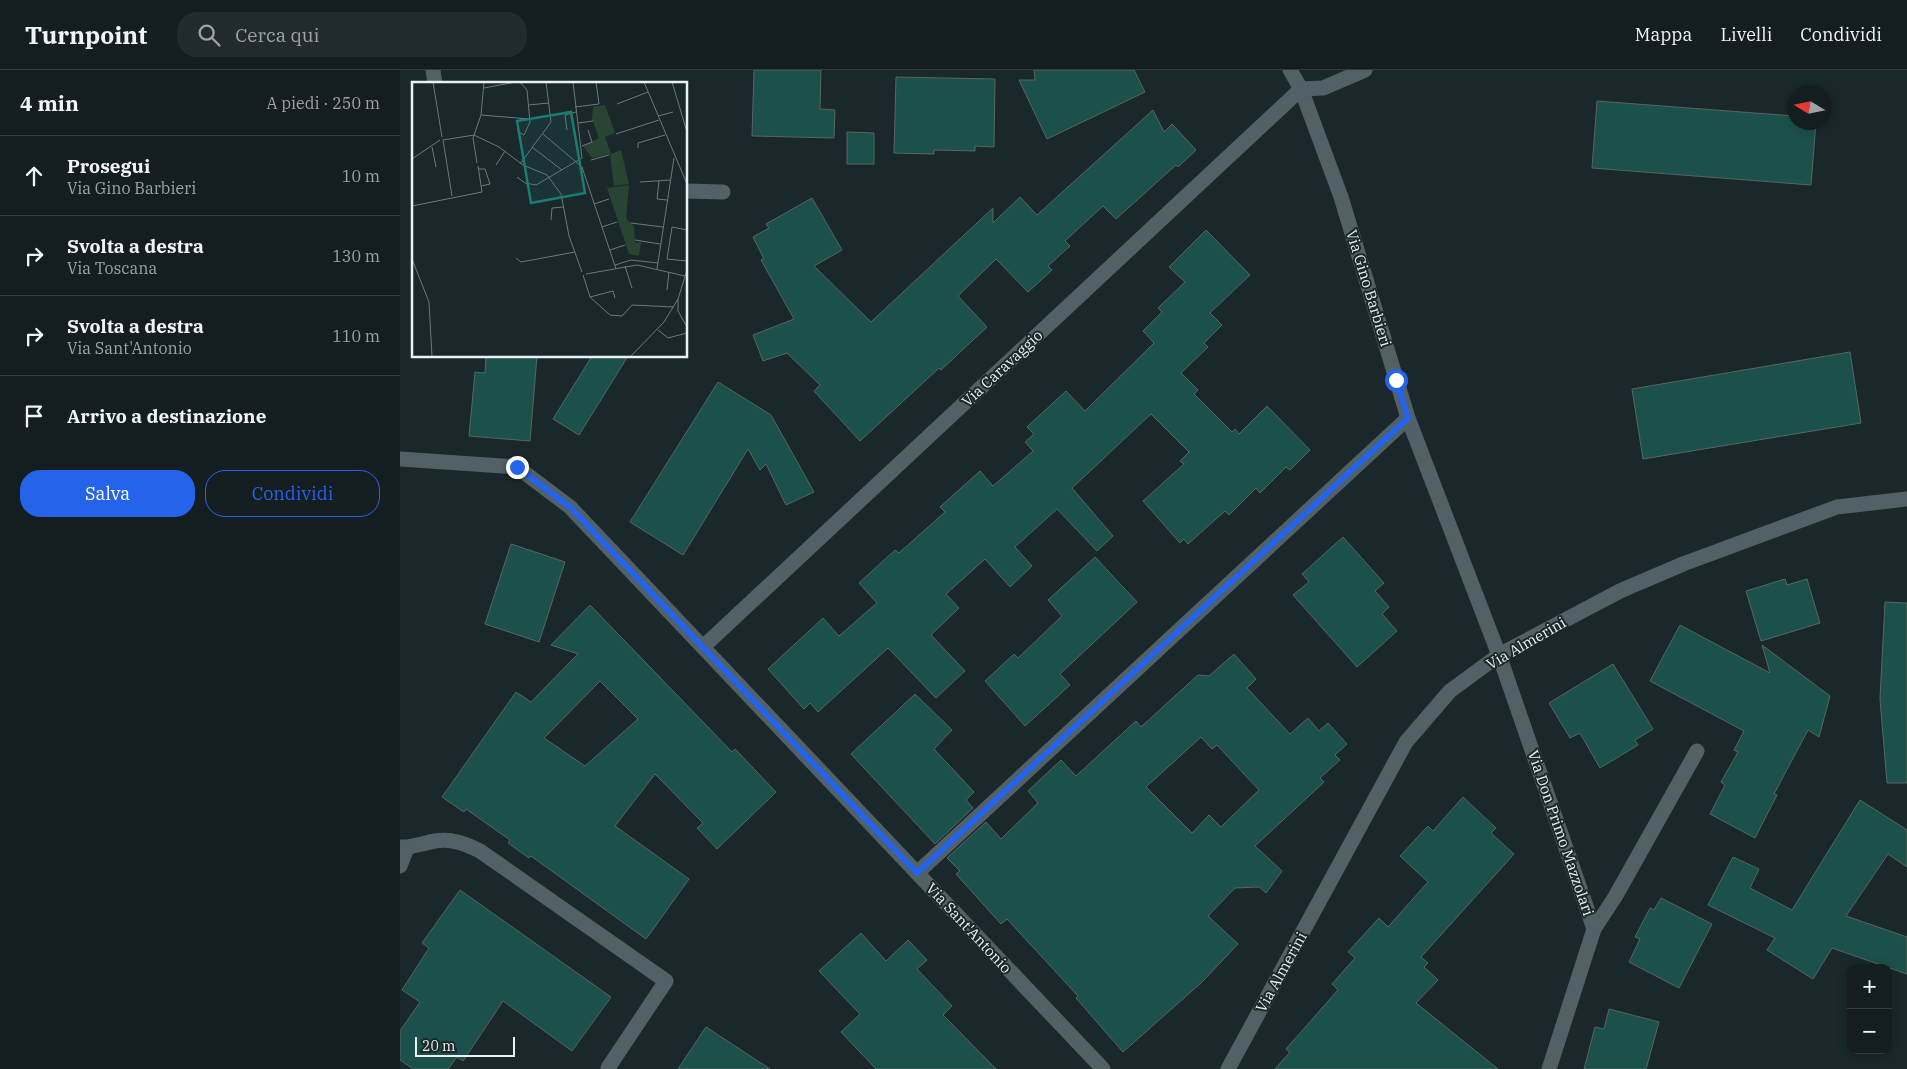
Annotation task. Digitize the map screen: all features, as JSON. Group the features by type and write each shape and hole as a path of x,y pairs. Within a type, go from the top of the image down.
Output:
{"street":[{"name":"Via Gino Barbieri","path":"1290,70 1301,89 1341,197 1408,418 1499,655"},
{"path":"1301,89 1323,88 1365,70"},
{"name":"Via Caravaggio","path":"703,647 1301,89"},
{"path":"688,191 723,192"},
{"path":"917,873 1408,418"},
{"name":"Via Sant'Antonio","path":"400,459 517,467 570,507 1103,1069"},
{"name":"Via Almerini","path":"1228,1069 1406,742 1450,691 1499,655 1620,591 1683,564 1837,507 1907,498"},
{"name":"Via Don Primo Mazzolari","path":"1499,655 1594,929 1549,1069"},
{"path":"1594,929 1615,897 1697,751"},
{"path":"400,866 403,847 437,840 461,842 480,850 666,981 608,1068"}],"building":[{"path":"754,70 821,70 820,109 835,110 834,138 752,136"},
{"path":"1034,70 1134,70 1145,92 1047,139 1019,80 1035,80"},
{"path":"896,77 995,79 994,147 975,146 975,151 934,150 934,154 894,153"},
{"path":"1597,101 1787,115 1787,130 1815,130 1811,185 1592,168"},
{"path":"1153,110 1164,132 1172,124 1196,150 1178,167 1176,165 1116,219 1103,206 1065,241 1070,246 1048,266 1052,270 1028,292 996,259 958,296 987,327 941,370 939,368 860,441 814,391 820,385 787,353 763,361 753,335 794,319 761,260 764,259 753,237 769,228 766,224 812,198 842,250 814,266 871,322 993,208 993,223 1020,197 1037,215"},
{"path":"847,132 874,133 874,164 847,164"},
{"path":"1206,230 1250,275 1210,313 1222,325 1204,343 1208,347 1181,373 1198,390 1194,394 1232,432 1235,429 1239,434 1267,406 1310,450 1290,470 1286,467 1260,493 1256,488 1229,515 1225,511 1188,544 1184,539 1180,543 1143,501 1184,464 1180,461 1189,452 1151,414 1072,488 1113,536 1097,551 1057,509 1015,547 1032,566 1010,587 985,559 946,594 959,608 931,635 965,671 936,698 888,648 818,712 810,703 804,709 768,669 823,618 839,636 877,603 859,583 895,550 899,553 945,512 940,507 980,471 993,486 1033,451 1025,442 1034,434 1027,427 1066,391 1085,411 1154,343 1143,331 1162,312 1158,308 1185,282 1169,267"},
{"path":"1850,352 1861,423 1643,459 1632,389"},
{"path":"486,358 537,358 530,441 469,436 475,372 485,373"},
{"path":"591,358 627,358 579,435 553,419"},
{"path":"718,382 771,415 814,492 786,505 766,464 760,470 748,449 683,555 630,522"},
{"path":"1343,537 1384,583 1375,591 1389,607 1382,614 1397,631 1357,667 1293,595 1309,582 1302,574"},
{"path":"511,544 565,562 539,642 485,624"},
{"path":"1095,557 1137,602 1060,674 1070,685 1025,726 985,681 1014,654 1018,658 1062,616 1048,600"},
{"path":"1785,579 1787,585 1807,579 1820,623 1761,641 1746,591"},
{"path":"1885,602 1907,603 1907,783 1887,783 1880,699"},
{"path":"590,605 732,752 735,749 776,792 717,849 697,828 703,823 655,774 615,826 689,879 646,939 531,856 529,858 508,843 510,840 466,809 464,812 442,797 516,692 531,702 578,654 551,645","holes":["600,681 638,719 585,766 544,738"]},
{"path":"1680,625 1770,673 1762,645 1830,696 1819,737 1808,730 1774,794 1777,795 1755,838 1710,814 1725,785 1721,782 1738,752 1734,750 1744,731 1650,681"},
{"path":"1234,654 1256,679 1247,688 1290,734 1308,718 1319,731 1328,723 1347,744 1335,755 1340,760 1320,778 1324,782 1255,846 1282,871 1266,893 1259,887 1235,888 1208,916 1238,944 1202,982 1123,1052 1076,998 1078,996 1007,919 1001,924 956,874 960,871 947,858 986,822 1001,839 1038,803 1028,791 1061,760 1076,776 1136,721 1141,727 1198,675 1209,676","holes":["1201,737 1212,749 1217,745 1259,790 1221,827 1209,815 1192,833 1146,787"]},
{"path":"1613,664 1653,729 1635,740 1638,745 1600,768 1580,733 1570,738 1549,703"},
{"path":"915,694 952,730 934,749 974,792 966,800 973,808 935,844 851,754"},
{"path":"1463,797 1496,828 1491,833 1514,854 1421,957 1428,963 1424,967 1438,980 1416,1003 1498,1069 1275,1069 1290,1052 1286,1049 1338,990 1332,984 1355,958 1348,952 1379,918 1388,927 1428,882 1400,856 1428,826 1433,831"},
{"path":"1860,800 1907,830 1907,867 1888,854 1846,916 1907,937 1907,974 1892,969 1892,964 1878,964 1832,948 1813,979 1767,950 1775,938 1708,905 1733,857 1759,869 1750,888 1792,910"},
{"path":"460,890 611,997 572,1051 503,1001 463,1061 457,1057 448,1069 413,1069 400,1060 400,1031 420,1002 402,990 429,948 422,943"},
{"path":"1661,898 1712,924 1679,988 1629,962 1640,939 1635,937 1650,908 1654,910"},
{"path":"861,933 886,961 908,940 927,960 917,969 952,1006 943,1015 996,1069 876,1069 841,1032 860,1014 819,971"},
{"path":"1609,1009 1659,1022 1646,1069 1584,1069 1595,1027 1604,1029"},
{"path":"706,1027 770,1069 678,1069"}],"route":[{"path":"517,467 570,507 917,873 1408,418 1396,380"}]}
